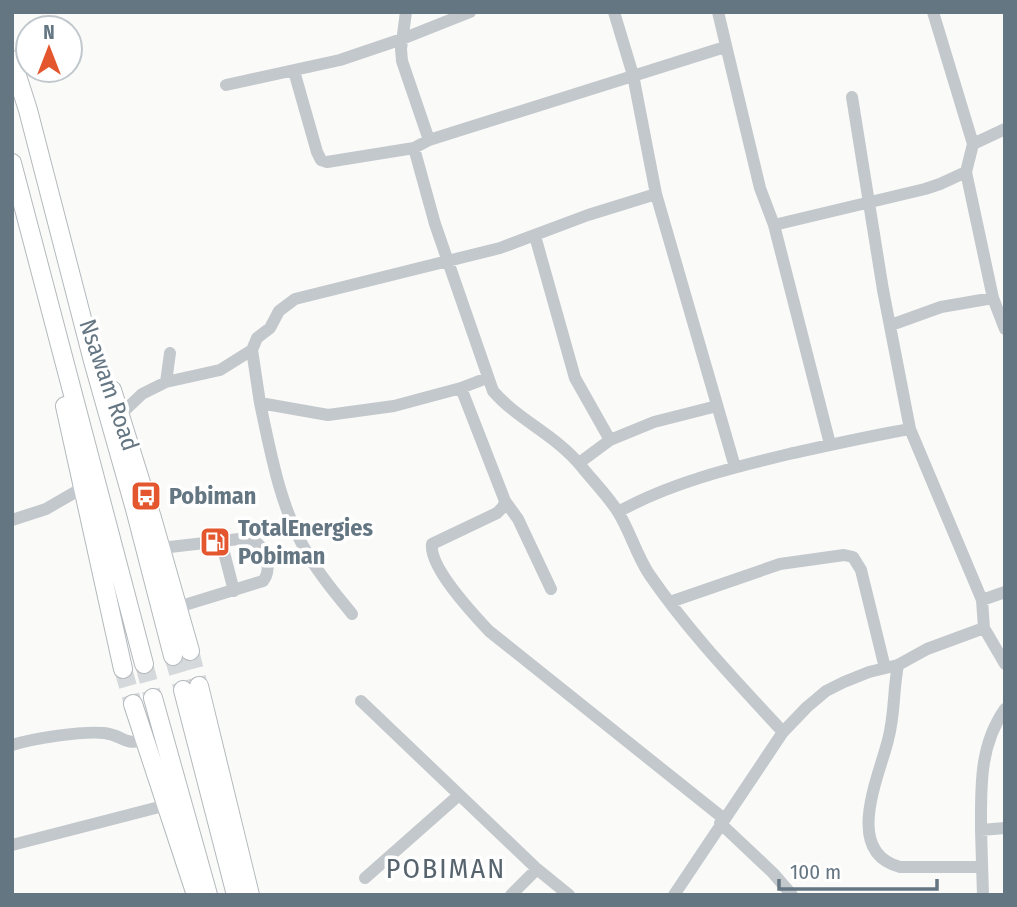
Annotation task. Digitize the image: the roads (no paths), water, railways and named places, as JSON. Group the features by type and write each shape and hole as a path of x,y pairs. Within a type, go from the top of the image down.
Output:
{"highway":[{"name":"Nsawam Road","path":"12,60 28,110 72,281 135,509 181,653 178,607 161,548 121,414 72,281"},
{"name":"Nsawam Road","path":"12,163 144,664"},
{"name":"Nsawam Road","path":"54,319 59,377 123,669"},
{"path":"236,895 191,688 250,895"},
{"path":"153,698 208,895"},
{"path":"132,704 196,895"}],"street":[{"path":"406,12 402,61 429,140"},
{"path":"226,85 340,60 470,12"},
{"path":"614,12 633,75 656,194 735,467"},
{"path":"718,12 760,188 774,225 830,444"},
{"path":"933,12 973,144 966,172 993,298 1005,329"},
{"path":"294,71 317,152 321,160 327,162 414,148 429,140 725,47"},
{"path":"852,97 883,290 910,429 982,600 984,628 1005,664"},
{"path":"973,144 1005,129"},
{"path":"414,148 435,224 493,391 504,404 545,433 579,463 618,512 647,572 697,638 783,732"},
{"path":"774,225 940,184 966,172"},
{"path":"352,614 312,562 292,521 277,479 260,403 252,351 257,338 270,328 279,311 295,299 449,263 656,194"},
{"path":"536,236 575,378 610,440"},
{"path":"891,325 941,307 993,298"},
{"path":"121,414 142,394 166,382 220,370 252,351"},
{"path":"166,382 170,353"},
{"path":"260,403 328,415 394,405 461,388 487,378"},
{"path":"461,388 505,501 518,519 551,589"},
{"path":"579,463 610,440 654,422 717,406"},
{"path":"618,512 643,498 735,467 830,444 910,429"},
{"path":"12,520 46,509 84,487"},
{"path":"505,501 497,513 432,544 433,552 455,595 498,639 721,821 792,895"},
{"path":"161,548 248,538 259,543 262,548 267,576 256,585 178,607"},
{"path":"221,541 234,591"},
{"path":"670,602 780,564 845,555 853,557 861,570 894,682 893,717 888,743 872,789 870,839 877,855 887,864 900,867 981,867"},
{"path":"982,600 1005,592"},
{"path":"677,892 721,821 783,732 826,691 984,628"},
{"path":"361,701 537,869 569,895"},
{"path":"983,895 983,759 994,725 1005,709"},
{"path":"12,745 38,739 102,733 130,744 145,740"},
{"path":"365,878 459,795"},
{"path":"12,845 167,805"},
{"path":"981,831 1005,828"},
{"path":"511,895 537,869"}],"tunnel":[{"path":"190,651 199,686"},
{"path":"173,656 183,690"},
{"path":"144,664 153,698"},
{"path":"123,669 133,704"}],"place":[{"name":"Pobiman","path":"146,496"},
{"name":"TotalEnergies Pobiman","path":"215,542"}],"district":[{"name":"POBIMAN","path":"446,868"}]}
